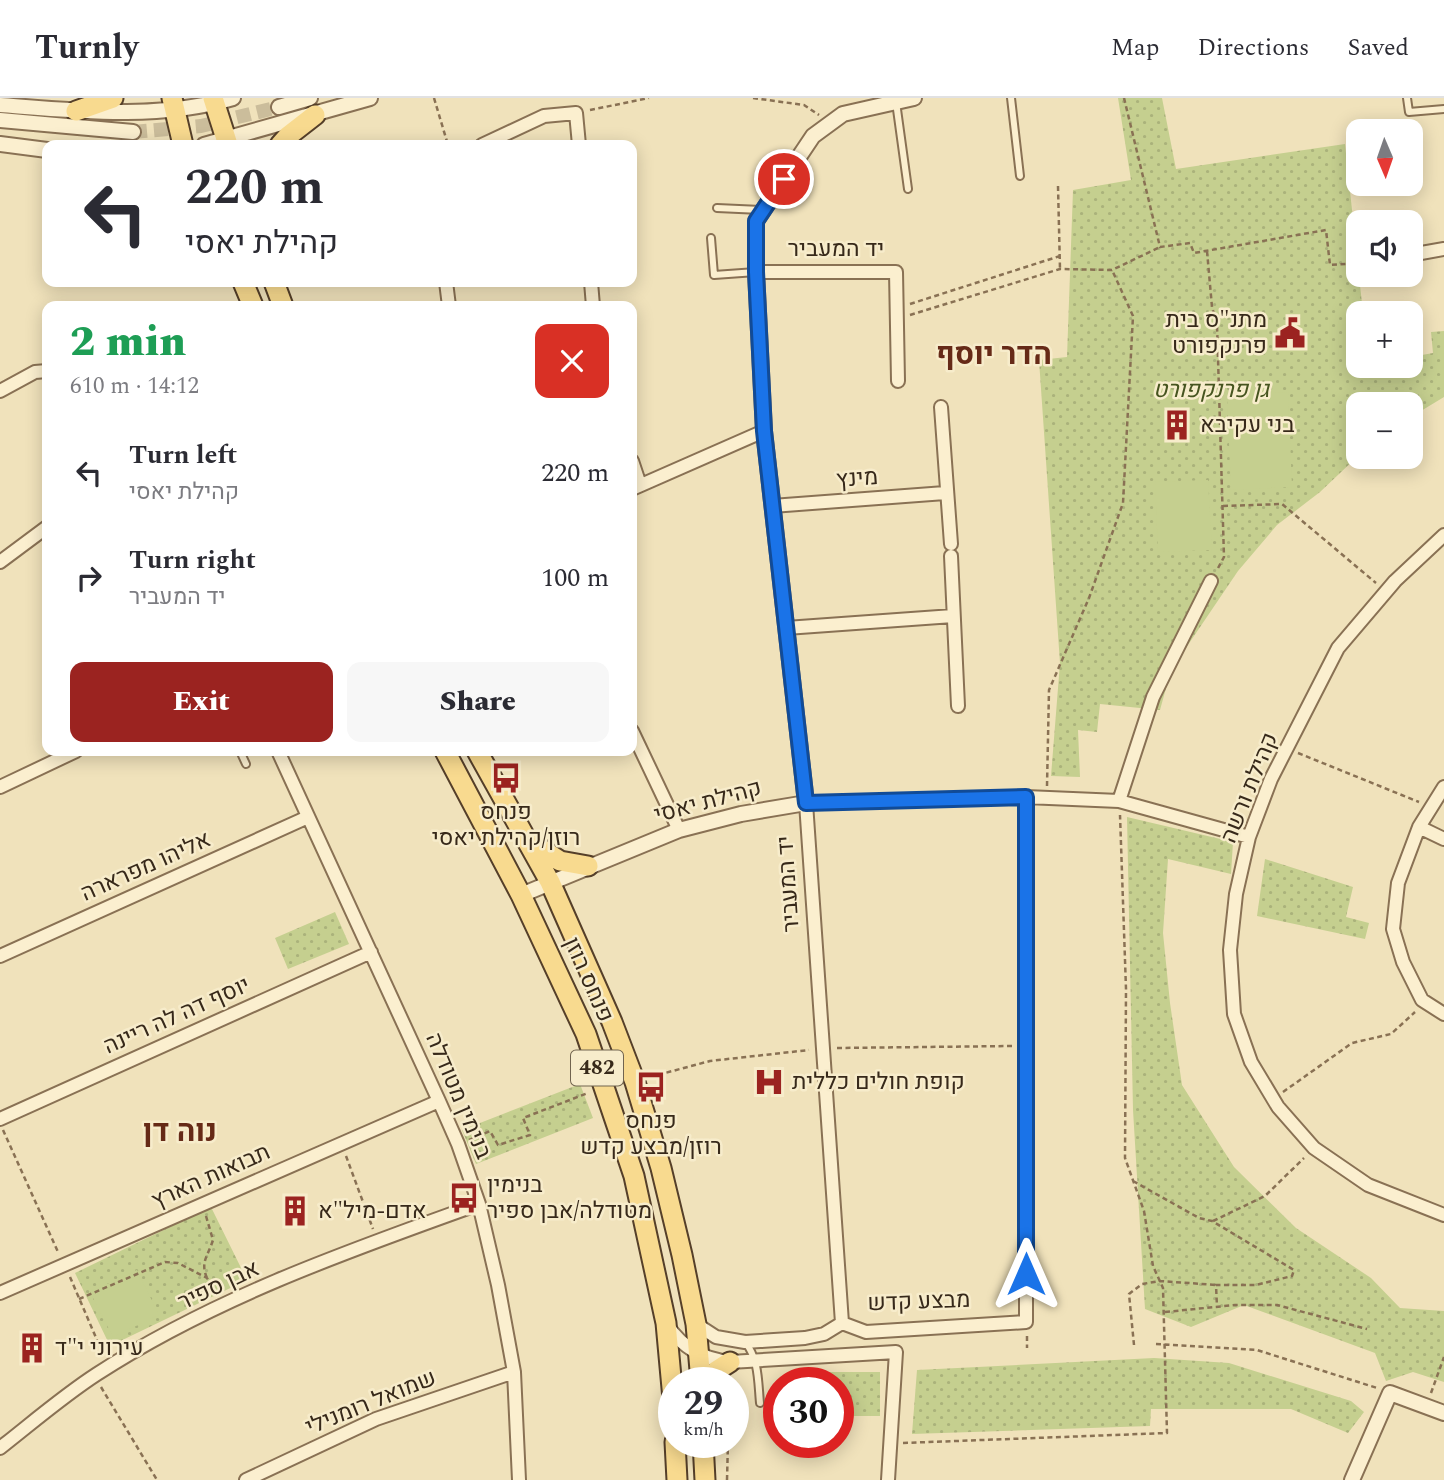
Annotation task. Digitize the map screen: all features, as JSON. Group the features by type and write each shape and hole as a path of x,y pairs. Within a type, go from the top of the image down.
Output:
{"main road":[{"path":"76,111 113,98"},
{"path":"221,100 227,140"},
{"path":"173,104 182,140"},
{"path":"284,140 313,106"},
{"name":"פנחס רוזן","path":"448,756 520,895 586,1034 634,1176 666,1323 670,1367"},
{"name":"פנחס רוזן","path":"480,756 550,882 635,1082 670,1205 696,1324 700,1367"},
{"path":"528,839 549,856 560,861 588,866"},
{"path":"722,1367 730,1362"},
{"path":"676,1458 677,1480"},
{"path":"704,1458 705,1480"}],"street":[{"path":"279,107 313,106 370,98"},
{"path":"756,272 756,221 813,136 843,114 914,98"},
{"path":"0,104 76,111 221,100"},
{"path":"234,140 313,106"},
{"path":"493,140 544,116 576,113 579,140"},
{"path":"0,120 134,132"},
{"path":"0,144 42,149"},
{"path":"1423,253 1444,249"},
{"name":"יד המעביר","path":"842,1323 806,803 764,431 756,272 896,272 898,381"},
{"path":"0,391 41,372"},
{"path":"941,407 958,706"},
{"path":"637,487 764,431"},
{"name":"מינץ","path":"772,506 945,493"},
{"path":"0,562 42,531"},
{"name":"קהילת ורשה","path":"1444,535 1386,592 1338,648 1271,779 1249,837 1236,894 1230,950 1234,1014 1251,1062 1273,1099 1314,1148 1368,1185 1444,1215"},
{"path":"1119,801 1153,697 1210,581"},
{"path":"786,628 953,616"},
{"path":"637,742 679,830"},
{"path":"0,787 65,756"},
{"name":"בנימין מטודלה","path":"280,756 439,1101 458,1144 479,1204 514,1372 519,1480"},
{"path":"1444,787 1419,828 1398,883 1393,929 1402,962 1425,1002 1444,1014"},
{"name":"קהילת יאסי","path":"520,895 679,830 741,814 806,803 1026,797 1119,801 1249,837"},
{"name":"מבצע קדש","path":"696,1324 716,1337 745,1342 805,1338 824,1334 842,1323 866,1332 1026,1322 1026,797"},
{"name":"אליהו מפרארה","path":"0,956 308,817"},
{"path":"1419,828 1444,839"},
{"name":"יוסף דה לה ריינה","path":"0,1119 371,952"},
{"name":"תבואות הארץ","path":"0,1293 439,1101"},
{"name":"אבן ספיר","path":"0,1448 94,1376 221,1305 377,1240 479,1204"},
{"path":"666,1323 687,1349 716,1361 896,1352 888,1480"},
{"name":"שמואל רומנילי","path":"246,1480 376,1419 514,1372"},
{"path":"1352,1480 1390,1392 1444,1413"}],"lane":[{"path":"1012,98 1020,176"},
{"path":"1407,98 1409,112 1444,109"},
{"path":"896,102 908,190"},
{"path":"717,208 763,211"},
{"path":"711,238 714,275 756,272"},
{"path":"242,756 246,764"},
{"path":"745,1342 756,1361 760,1403"}],"path":[{"path":"434,98 447,140"},
{"path":"576,113 649,98"},
{"path":"753,98 804,105 829,124"},
{"path":"1124,98 1160,247"},
{"path":"1058,186 1060,269"},
{"path":"896,314 1060,269 1112,270 1160,247 1190,243 1194,253 1326,230 1330,265 1346,264"},
{"path":"1208,251 1212,307 1217,325 1224,558 1210,581"},
{"path":"896,314 1060,256"},
{"path":"1047,798 1049,690 1089,598 1123,503 1133,316 1112,270"},
{"path":"1223,506 1282,504 1386,592"},
{"path":"1287,748 1431,807"},
{"path":"890,1443 1167,1433 1167,1345 1163,1289 1153,1266 1144,1211 1125,1158 1126,989 1119,801"},
{"path":"1273,1099 1352,1043 1391,1034 1425,1002"},
{"path":"458,1144 490,1131 498,1145 530,1135 523,1118 591,1091"},
{"path":"0,1126 108,1367"},
{"path":"341,1143 377,1240"},
{"path":"1212,1221 1265,1196 1314,1148"},
{"path":"1133,1181 1199,1218 1212,1221 1294,1270 1292,1276 1256,1286 1160,1281 1142,1284 1129,1294 1134,1345"},
{"path":"186,1298 212,1288 203,1268 203,1260 214,1240 201,1205"},
{"path":"79,1299 165,1262 178,1264 207,1278"},
{"path":"1216,1285 1217,1307"},
{"path":"1165,1312 1277,1305 1367,1329"},
{"path":"1156,1344 1257,1350 1390,1392"},
{"path":"1426,1406 1444,1357"},
{"path":"94,1376 157,1480"},
{"path":"727,1480 728,1458"}],"green space":[{"name":"גן פרנקפורט","path":"1118,98 1162,98 1176,169 1345,144 1346,196 1351,196 1352,210 1346,210 1346,287 1360,287 1362,301 1346,301 1346,378 1423,378 1423,355 1433,353 1431,332 1444,331 1444,397 1423,410 1423,392 1346,392 1346,467 1320,492 1277,525 1238,571 1171,670 1160,710 1100,704 1097,732 1078,730 1080,777 1051,776 1060,663 1039,360 1067,357 1073,190 1131,180"},
{"path":"1288,392 1292,487 1231,490 1227,395"},
{"path":"1208,480 1212,550 1158,552 1155,482"},
{"path":"1127,817 1233,842 1231,874 1168,859 1163,933 1182,1085 1234,1167 1296,1228 1371,1278 1400,1308 1444,1311 1444,1382 1413,1372 1386,1381 1375,1353 1244,1305 1191,1327 1145,1309 1133,1110"},
{"path":"1265,859 1353,887 1346,917 1369,923 1365,939 1257,916"},
{"path":"335,912 349,944 288,969 275,938"},
{"path":"580,1084 593,1118 476,1164 462,1130"},
{"path":"211,1207 247,1280 110,1346 75,1273"},
{"path":"137,1270 159,1315 113,1337 90,1292"},
{"path":"1154,1358 1229,1363 1351,1401 1364,1412 1348,1433 1291,1409 1151,1409 1150,1426 912,1434 917,1370"},
{"path":"854,1372 880,1372 880,1416 854,1416"}],"tunnel":[{"path":"133,132 201,126 279,107"}],"place":[{"name":"מתנ\"ס בית פרנקפורט","path":"1290,333"},
{"name":"בני עקיבא","path":"1177,425"},
{"name":"פנחס רוזן/קהילת יאסי","path":"506,778"},
{"name":"קופת חולים כללית","path":"769,1082"},
{"name":"פנחס רוזן/מבצע קדש","path":"651,1087"},
{"name":"בנימין מטודלה/אבן ספיר","path":"464,1198"},
{"name":"אדם-מיל\"א","path":"295,1211"},
{"name":"עירוני י\"ד","path":"32,1348"}],"district":[{"name":"הדר יוסף","path":"994,355"},
{"name":"נוה דן","path":"180,1132"}],"route":[{"path":"784,179 756,221 756,272 764,431 806,803 1026,797 1026,1274"}]}
